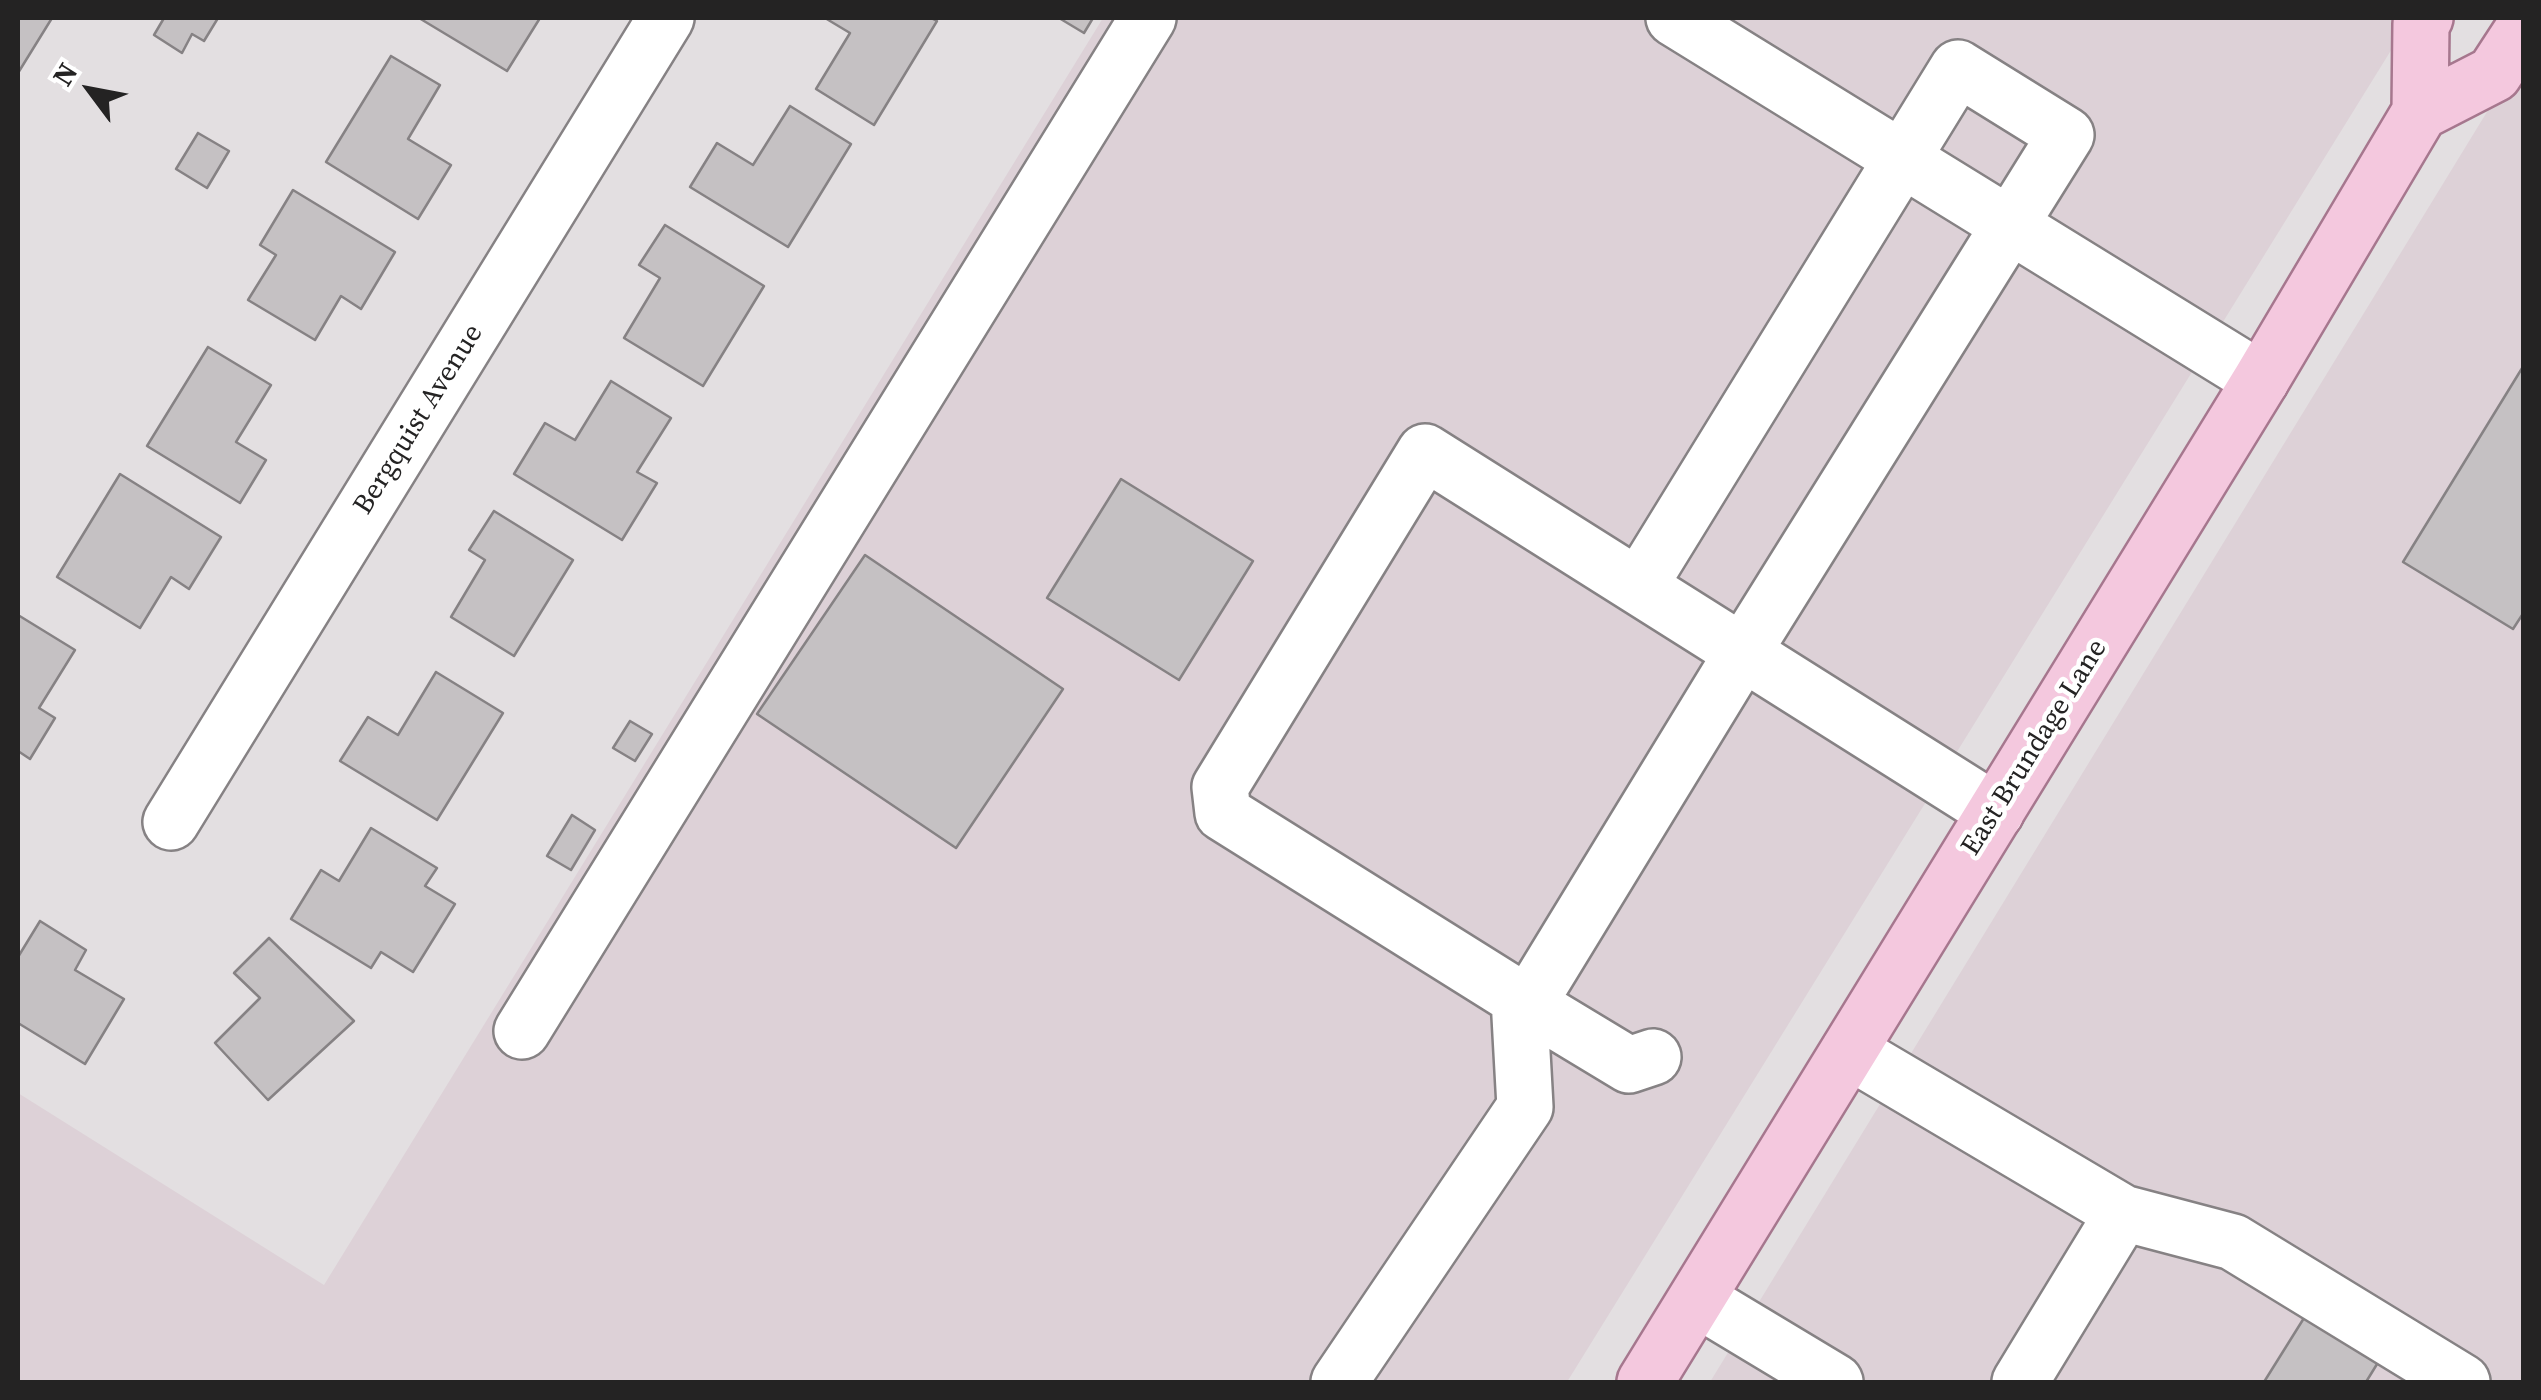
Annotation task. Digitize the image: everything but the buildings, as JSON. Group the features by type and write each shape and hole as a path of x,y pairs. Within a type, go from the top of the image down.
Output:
{"main road":[{"path":"2425,18 2421,24 2420,112 2494,74 2524,28"},
{"name":"East Brundage Lane","path":"1646,1382 2261,380 2420,112"}],"street":[{"name":"Bergquist Avenue","path":"171,822 666,18"},
{"path":"522,1031 1148,18"},
{"path":"1674,18 2261,380"},
{"path":"1339,1382 1525,1106 1524,1001 2066,135 1958,68 1638,586"},
{"path":"1652,1057 1629,1065 1223,813 1220,787 1424,452 1996,812"},
{"path":"1849,1051 2123,1214 2233,1242 2462,1382"},
{"path":"2020,1382 2123,1214"},
{"path":"1696,1299 1835,1382"}],"shaded area":[{"path":"1103,18 2411,18 1567,1382 18,1382 18,1093 324,1285"},
{"path":"2523,53 2523,1382 1710,1382"}]}
